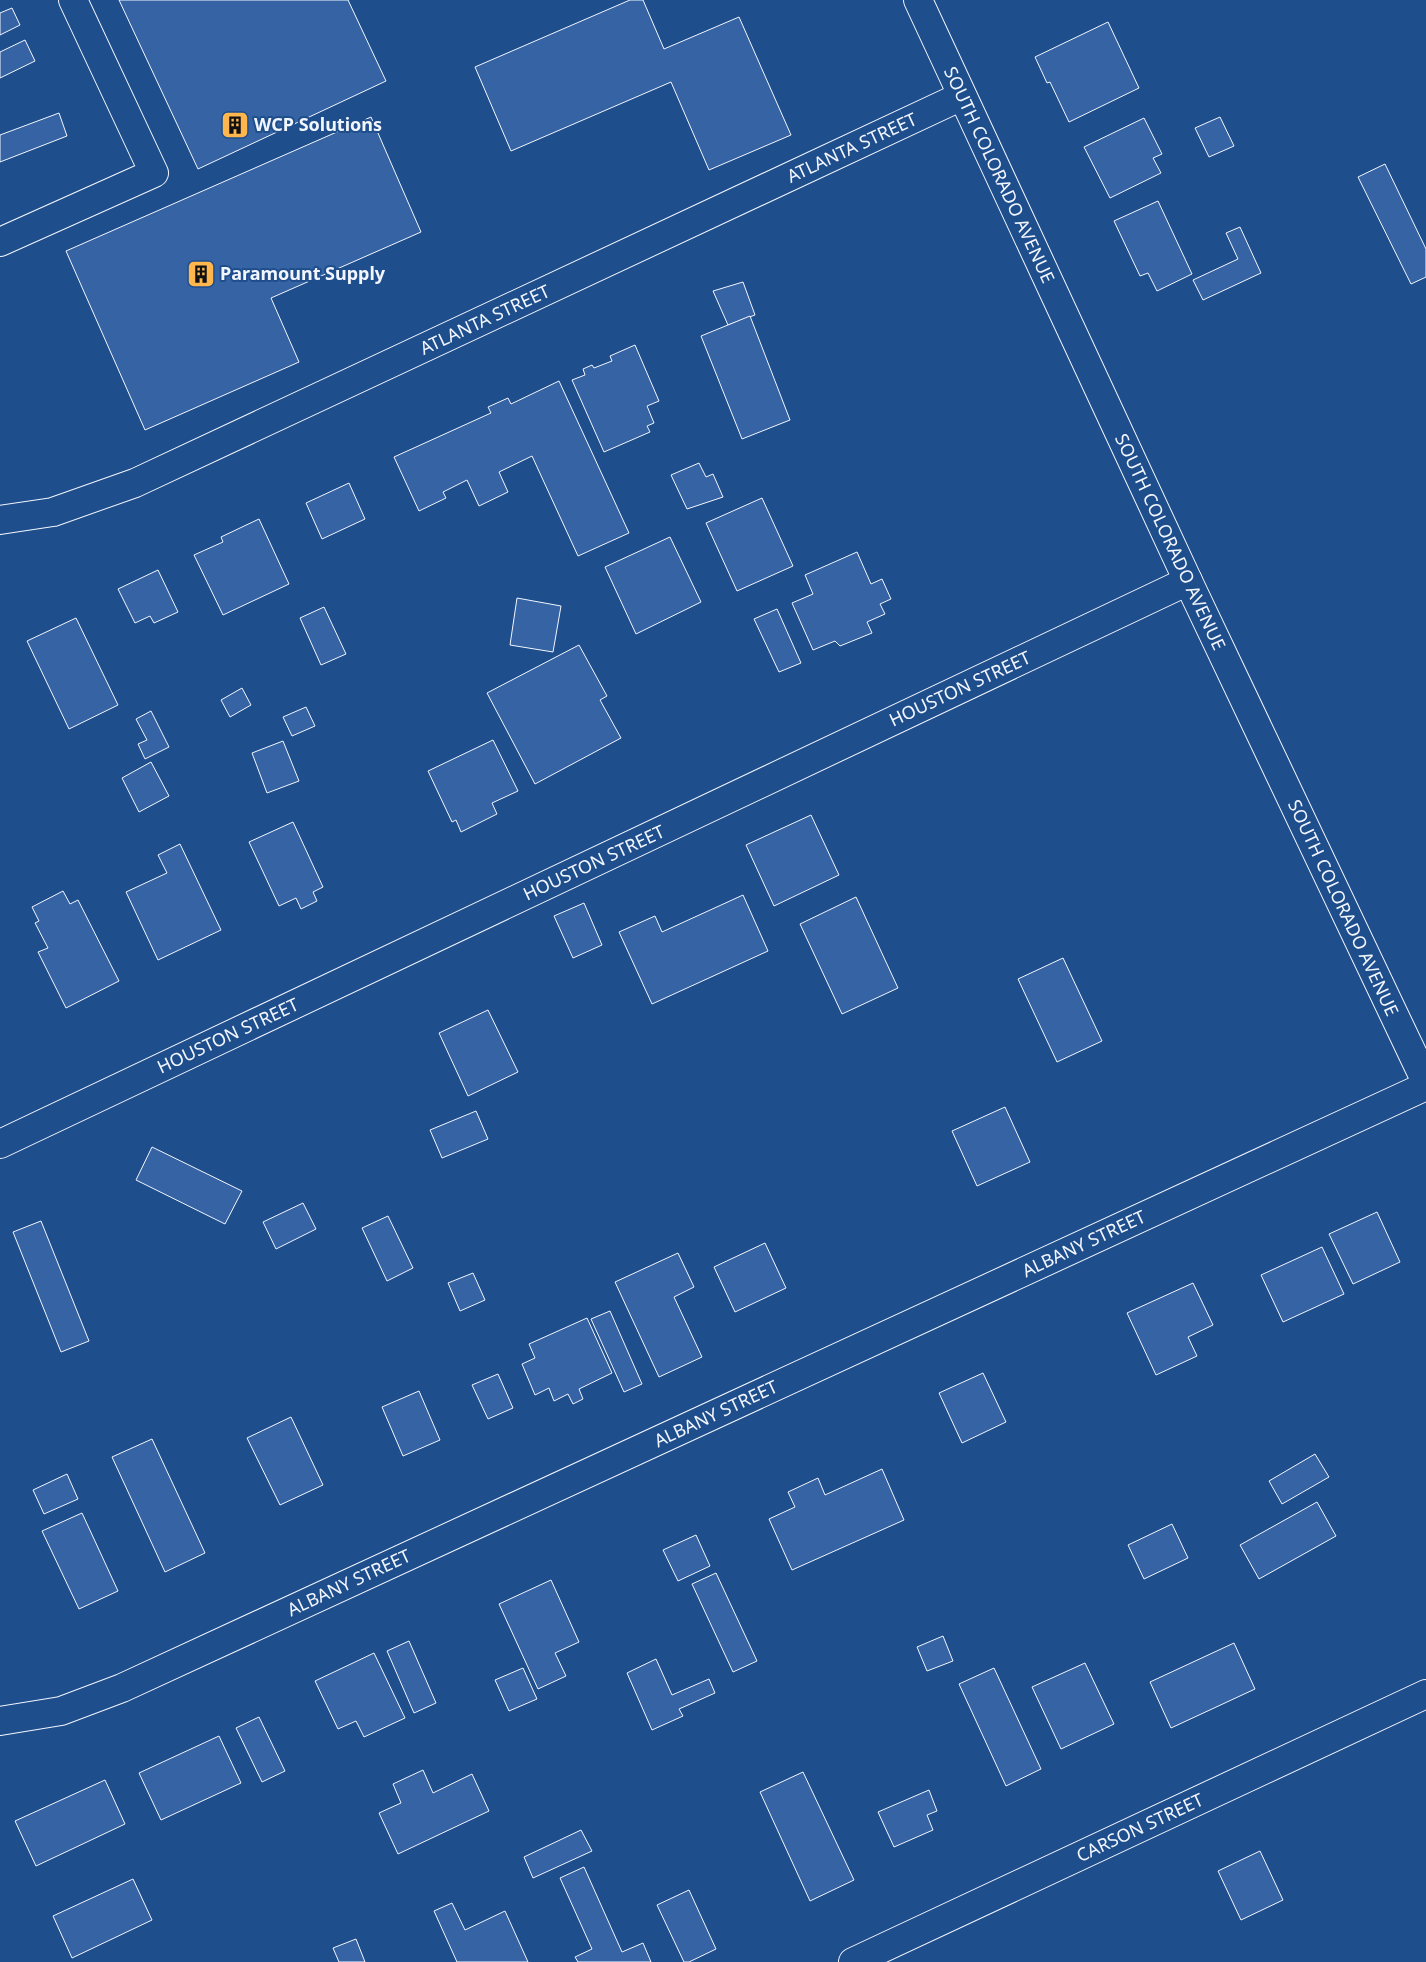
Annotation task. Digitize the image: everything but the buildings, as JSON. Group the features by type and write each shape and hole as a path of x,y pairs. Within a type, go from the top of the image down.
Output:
{"street":[{"path":"0,242 154,173 73,0"},
{"name":"SOUTH COLORADO AVENUE","path":"918,0 1188,581 1426,1082"},
{"name":"ATLANTA STREET","path":"0,520 53,512 135,483 962,96"},
{"name":"HOUSTON STREET","path":"0,1144 1188,581"},
{"name":"ALBANY STREET","path":"0,1721 61,1711 122,1688 1426,1086"},
{"name":"CARSON STREET","path":"854,1962 1426,1694"}],"place":[{"name":"WCP Solutions","path":"235,125"},
{"name":"Paramount Supply","path":"201,274"}]}
